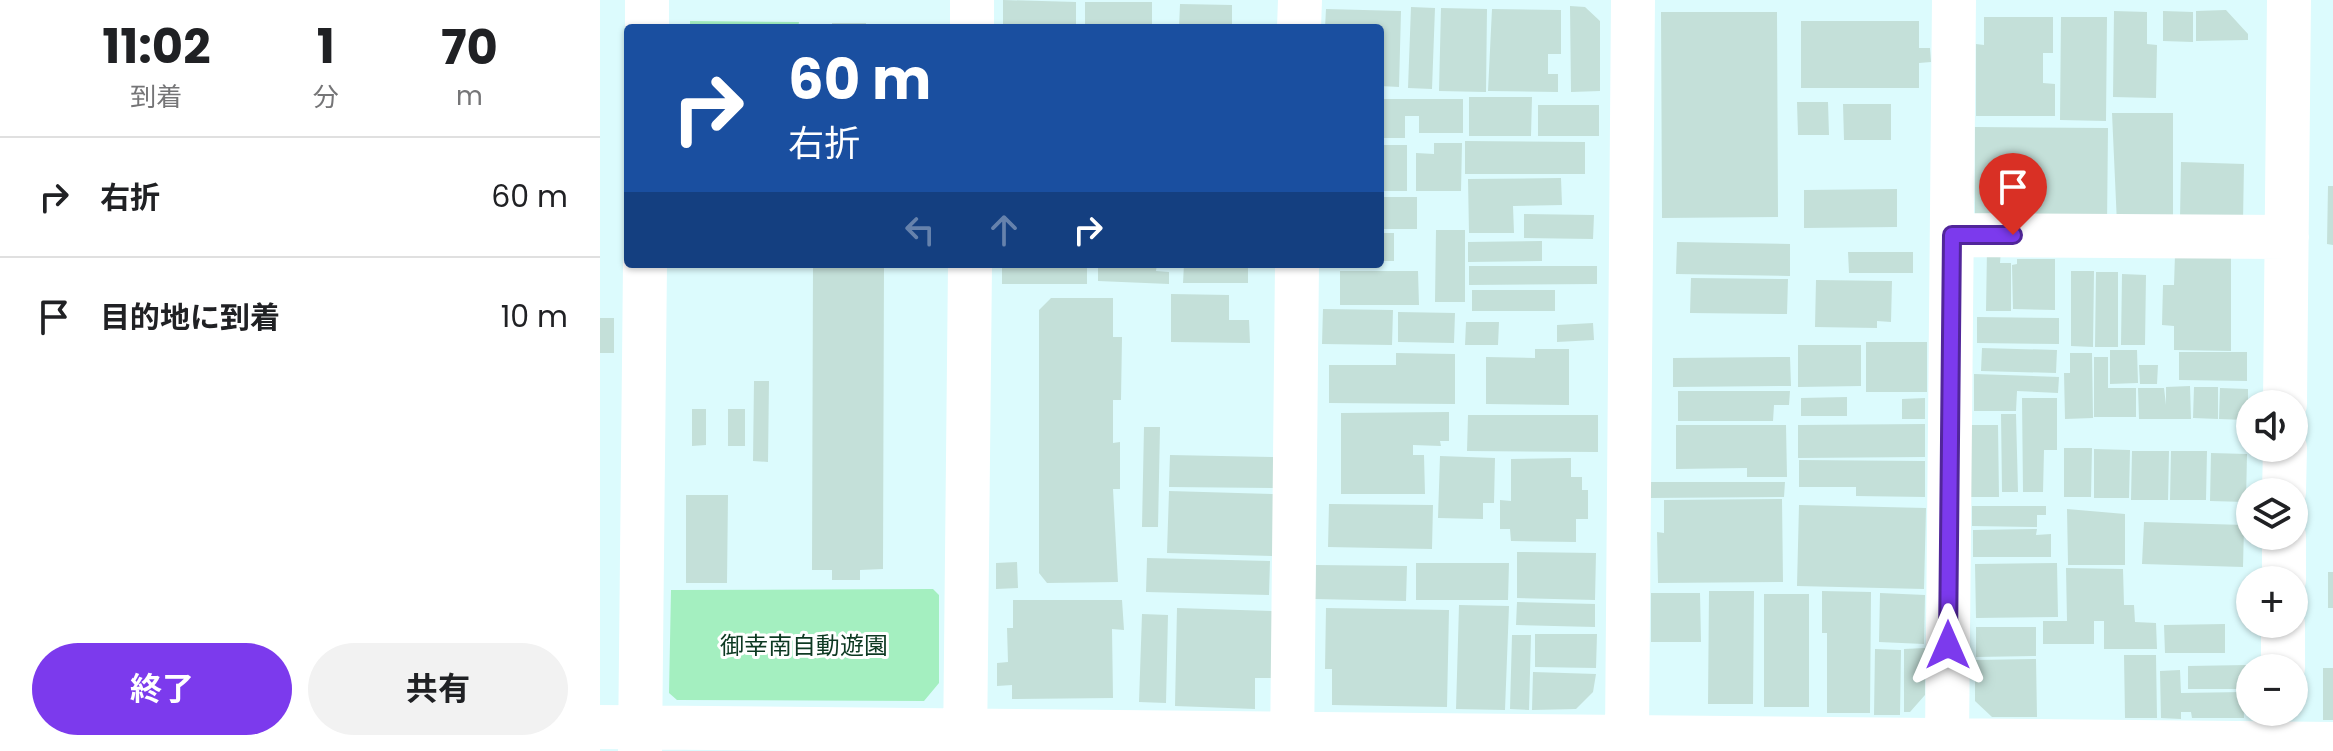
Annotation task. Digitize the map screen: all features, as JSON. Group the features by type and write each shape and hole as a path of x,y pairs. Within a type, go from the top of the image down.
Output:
{"street":[{"path":"647,0 647,24"},
{"path":"972,0 972,24"},
{"path":"1299,24 1300,0"},
{"path":"1627,737 1633,0"},
{"path":"1947,740 1954,0"},
{"path":"2285,390 2289,0"},
{"path":"1952,235 2287,237"},
{"path":"645,268 627,735 1174,742 1627,737 1947,740 2282,735 2333,744"},
{"path":"966,741 970,268"},
{"path":"1292,742 1297,268"}],"green space":[{"path":"690,21 799,22 799,24 690,24"},
{"name":"御幸南自動遊園","path":"933,589 939,595 939,683 924,701 677,700 669,693 671,590"}],"building":[{"path":"1003,0 1076,2 1076,24 1003,24"},
{"path":"1085,2 1152,2 1152,24 1085,24"},
{"path":"1180,4 1232,5 1232,24 1179,24"},
{"path":"1570,6 1585,7 1600,21 1600,91 1571,92"},
{"path":"1411,7 1435,8 1432,89 1408,88"},
{"path":"1441,8 1487,9 1486,92 1439,91"},
{"path":"1326,9 1401,11 1399,87 1384,86 1384,24 1325,24"},
{"path":"1492,9 1561,10 1561,54 1548,54 1548,74 1558,74 1558,92 1488,91"},
{"path":"2226,10 2248,34 2248,40 2196,41 2196,11"},
{"path":"2114,11 2147,12 2147,44 2157,45 2156,98 2113,97"},
{"path":"2163,11 2193,12 2193,42 2163,41"},
{"path":"1661,12 1777,12 1778,217 1662,218"},
{"path":"1984,17 2053,17 2053,53 2043,53 2043,83 2055,84 2055,116 1976,116 1976,44 1984,45"},
{"path":"2061,17 2107,17 2106,121 2060,120"},
{"path":"1801,21 1919,21 1919,48 1930,48 1931,62 1919,63 1919,88 1801,88"},
{"path":"1469,97 1532,97 1531,136 1469,136"},
{"path":"1384,99 1463,99 1463,133 1419,133 1419,116 1405,116 1405,138 1384,138"},
{"path":"1797,102 1828,102 1829,135 1798,135"},
{"path":"1843,104 1891,104 1891,140 1844,140"},
{"path":"1538,105 1599,105 1599,136 1538,136"},
{"path":"2112,113 2173,113 2173,225 2117,224"},
{"path":"1975,127 2108,128 2107,225 1975,224"},
{"path":"1465,141 1585,142 1585,174 1465,174"},
{"path":"1434,143 1462,143 1461,191 1416,191 1416,153 1434,154"},
{"path":"1384,145 1407,145 1407,191 1384,191"},
{"path":"2181,162 2244,164 2243,221 2180,219"},
{"path":"1561,178 1562,205 1513,206 1514,233 1469,233 1468,179"},
{"path":"2328,186 2333,186 2333,245 2327,244"},
{"path":"1897,189 1897,227 1804,228 1804,190"},
{"path":"1384,197 1417,197 1417,229 1384,229"},
{"path":"1524,214 1594,215 1593,239 1524,238"},
{"path":"1436,230 1465,230 1465,302 1435,302"},
{"path":"1384,233 1394,233 1394,261 1384,261"},
{"path":"1542,241 1542,261 1468,262 1468,242"},
{"path":"1677,242 1790,244 1790,276 1676,274"},
{"path":"1987,249 2001,250 2000,263 2011,263 2011,311 1986,311"},
{"path":"1848,252 1913,252 1913,273 1849,273"},
{"path":"2175,255 2231,255 2231,351 2174,350 2174,326 2162,325 2163,285 2174,285"},
{"path":"2017,259 2055,259 2055,310 2013,309 2012,265 2017,264"},
{"path":"1469,266 1597,266 1597,284 1469,285"},
{"path":"813,268 884,268 883,569 860,570 860,580 832,580 832,570 812,570"},
{"path":"1002,268 1087,268 1087,284 1002,284"},
{"path":"1098,268 1156,268 1156,271 1169,272 1169,284 1098,281"},
{"path":"1184,268 1248,268 1248,283 1183,283"},
{"path":"1340,271 1418,271 1419,305 1340,305"},
{"path":"2071,271 2094,271 2093,347 2071,346"},
{"path":"2096,272 2118,272 2118,347 2095,347"},
{"path":"2122,274 2146,275 2145,345 2121,345"},
{"path":"1691,278 1788,279 1787,314 1690,313"},
{"path":"1816,280 1892,281 1891,322 1877,321 1877,328 1815,327"},
{"path":"1472,290 1555,290 1555,311 1472,311"},
{"path":"1171,294 1229,295 1229,320 1249,320 1250,343 1171,342"},
{"path":"1051,298 1113,298 1113,337 1122,337 1121,400 1113,400 1113,443 1120,442 1120,489 1113,489 1118,582 1047,583 1039,573 1039,310"},
{"path":"1323,309 1393,310 1392,345 1322,344"},
{"path":"1398,312 1455,313 1454,343 1398,342"},
{"path":"1977,317 2059,318 2059,344 1977,343"},
{"path":"600,318 614,318 614,353 600,353"},
{"path":"1466,322 1499,322 1498,345 1465,345"},
{"path":"1593,323 1594,340 1557,342 1557,325"},
{"path":"1866,342 1927,342 1927,392 1866,392"},
{"path":"1798,345 1861,345 1861,386 1798,387"},
{"path":"1982,348 2057,350 2056,373 1981,371"},
{"path":"1535,349 1569,349 1569,405 1486,404 1486,357 1535,358"},
{"path":"2110,350 2137,350 2138,383 2110,384"},
{"path":"2179,352 2247,352 2247,381 2179,380"},
{"path":"1396,353 1455,354 1455,404 1329,403 1329,365 1396,365"},
{"path":"2070,353 2092,353 2093,418 2065,419 2064,373 2070,373"},
{"path":"1790,357 1791,386 1673,387 1673,358"},
{"path":"2094,357 2108,357 2108,388 2136,388 2136,417 2094,417"},
{"path":"2139,365 2158,365 2157,384 2140,384"},
{"path":"1974,374 2059,377 2058,393 2017,391 2016,411 1974,411"},
{"path":"754,381 769,381 768,462 753,461"},
{"path":"2190,386 2191,419 2139,419 2138,388 2164,388 2166,405 2166,387"},
{"path":"2194,387 2218,387 2218,419 2193,418"},
{"path":"2220,388 2248,389 2236,390 2236,420 2219,419"},
{"path":"1678,391 1790,391 1789,405 1774,405 1773,421 1678,421"},
{"path":"1847,397 1847,416 1801,416 1801,398"},
{"path":"1925,398 1925,419 1902,419 1902,399"},
{"path":"2022,398 2057,398 2057,450 2044,450 2043,492 2023,492"},
{"path":"692,409 706,409 706,445 692,446"},
{"path":"728,409 745,409 745,446 728,446"},
{"path":"1449,412 1449,441 1440,441 1441,446 1413,445 1413,455 1424,455 1425,494 1341,494 1341,413"},
{"path":"2001,414 2016,414 2018,492 2002,492"},
{"path":"1468,415 1598,415 1598,452 1467,451"},
{"path":"1925,424 1925,457 1798,458 1798,425"},
{"path":"1676,425 1786,425 1787,477 1747,477 1747,468 1676,469"},
{"path":"1970,425 1998,425 1999,497 1971,497"},
{"path":"1144,427 1160,427 1158,527 1142,527"},
{"path":"2064,448 2092,448 2091,497 2064,497"},
{"path":"2094,449 2130,450 2129,498 2094,498"},
{"path":"2132,451 2169,451 2168,500 2131,500"},
{"path":"2171,451 2207,451 2206,500 2170,500"},
{"path":"2211,453 2236,454 2236,462 2247,462 2246,478 2236,478 2236,502 2210,501"},
{"path":"1170,455 1274,457 1274,488 1169,487"},
{"path":"1440,456 1495,458 1494,503 1483,503 1483,519 1438,518"},
{"path":"1571,458 1571,477 1582,477 1582,490 1588,490 1588,519 1576,519 1576,542 1511,541 1510,529 1500,529 1500,500 1511,501 1511,459"},
{"path":"1799,460 1925,461 1925,497 1856,496 1856,487 1799,487"},
{"path":"1649,482 1785,482 1784,497 1649,498"},
{"path":"1169,491 1274,494 1273,556 1167,553"},
{"path":"686,495 728,495 727,583 686,583"},
{"path":"1782,499 1783,582 1658,583 1657,532 1664,533 1664,500"},
{"path":"1329,504 1433,505 1432,549 1328,547"},
{"path":"1799,505 1926,508 1924,589 1797,586"},
{"path":"1972,506 2046,506 2046,515 2037,515 2037,527 1972,526"},
{"path":"2067,509 2125,514 2125,565 2068,565"},
{"path":"2144,522 2236,525 2236,550 2243,550 2243,566 2142,564"},
{"path":"2037,529 2036,535 2051,534 2051,557 1973,557 1973,530"},
{"path":"1517,552 1596,553 1595,600 1517,598"},
{"path":"1147,558 1270,561 1269,595 1146,592"},
{"path":"1017,562 1018,588 996,589 996,563"},
{"path":"1416,563 1509,563 1508,600 1416,600"},
{"path":"2057,563 2058,617 1976,618 1975,564"},
{"path":"1316,565 1407,566 1406,601 1315,599"},
{"path":"2066,568 2123,569 2124,605 2134,605 2135,622 2156,623 2157,649 2104,649 2104,621 2094,621 2094,644 2043,644 2043,621 2067,621"},
{"path":"2328,572 2333,572 2333,608 2328,608"},
{"path":"1709,591 1754,591 1753,704 1708,704"},
{"path":"1822,591 1871,592 1870,713 1827,713 1827,633 1822,633"},
{"path":"1651,593 1700,593 1701,642 1651,642"},
{"path":"1880,593 1925,595 1924,644 1879,642"},
{"path":"1764,594 1809,594 1809,707 1764,707"},
{"path":"1013,600 1122,600 1124,630 1112,629 1113,698 1012,699 1012,685 997,686 997,663 1008,662 1007,628 1013,628"},
{"path":"1517,602 1595,604 1595,627 1516,625"},
{"path":"1459,605 1509,606 1505,710 1456,709"},
{"path":"1177,608 1273,611 1272,678 1255,678 1255,709 1175,706"},
{"path":"1326,608 1449,610 1447,707 1332,705 1332,669 1325,669"},
{"path":"1142,614 1168,615 1166,703 1139,702"},
{"path":"2225,624 2225,653 2165,653 2164,625"},
{"path":"1976,627 2036,627 2036,656 1976,657"},
{"path":"1535,634 1597,634 1596,668 1535,667"},
{"path":"1512,635 1531,635 1529,710 1510,709"},
{"path":"1925,648 1925,695 1910,712 1904,712 1904,649"},
{"path":"1875,649 1901,650 1900,715 1874,715"},
{"path":"2124,655 2156,655 2157,718 2125,718"},
{"path":"2036,659 2037,717 1992,717 1975,701 1975,660"},
{"path":"2236,665 2236,689 2188,689 2188,666"},
{"path":"2323,668 2333,668 2333,720 2323,720"},
{"path":"2180,670 2181,693 2236,692 2236,718 2192,718 2191,712 2181,712 2181,719 2161,718 2160,671"},
{"path":"1533,672 1596,674 1593,692 1576,709 1532,710"}],"route":[{"path":"1948,645 1952,235 2013,235"}]}
